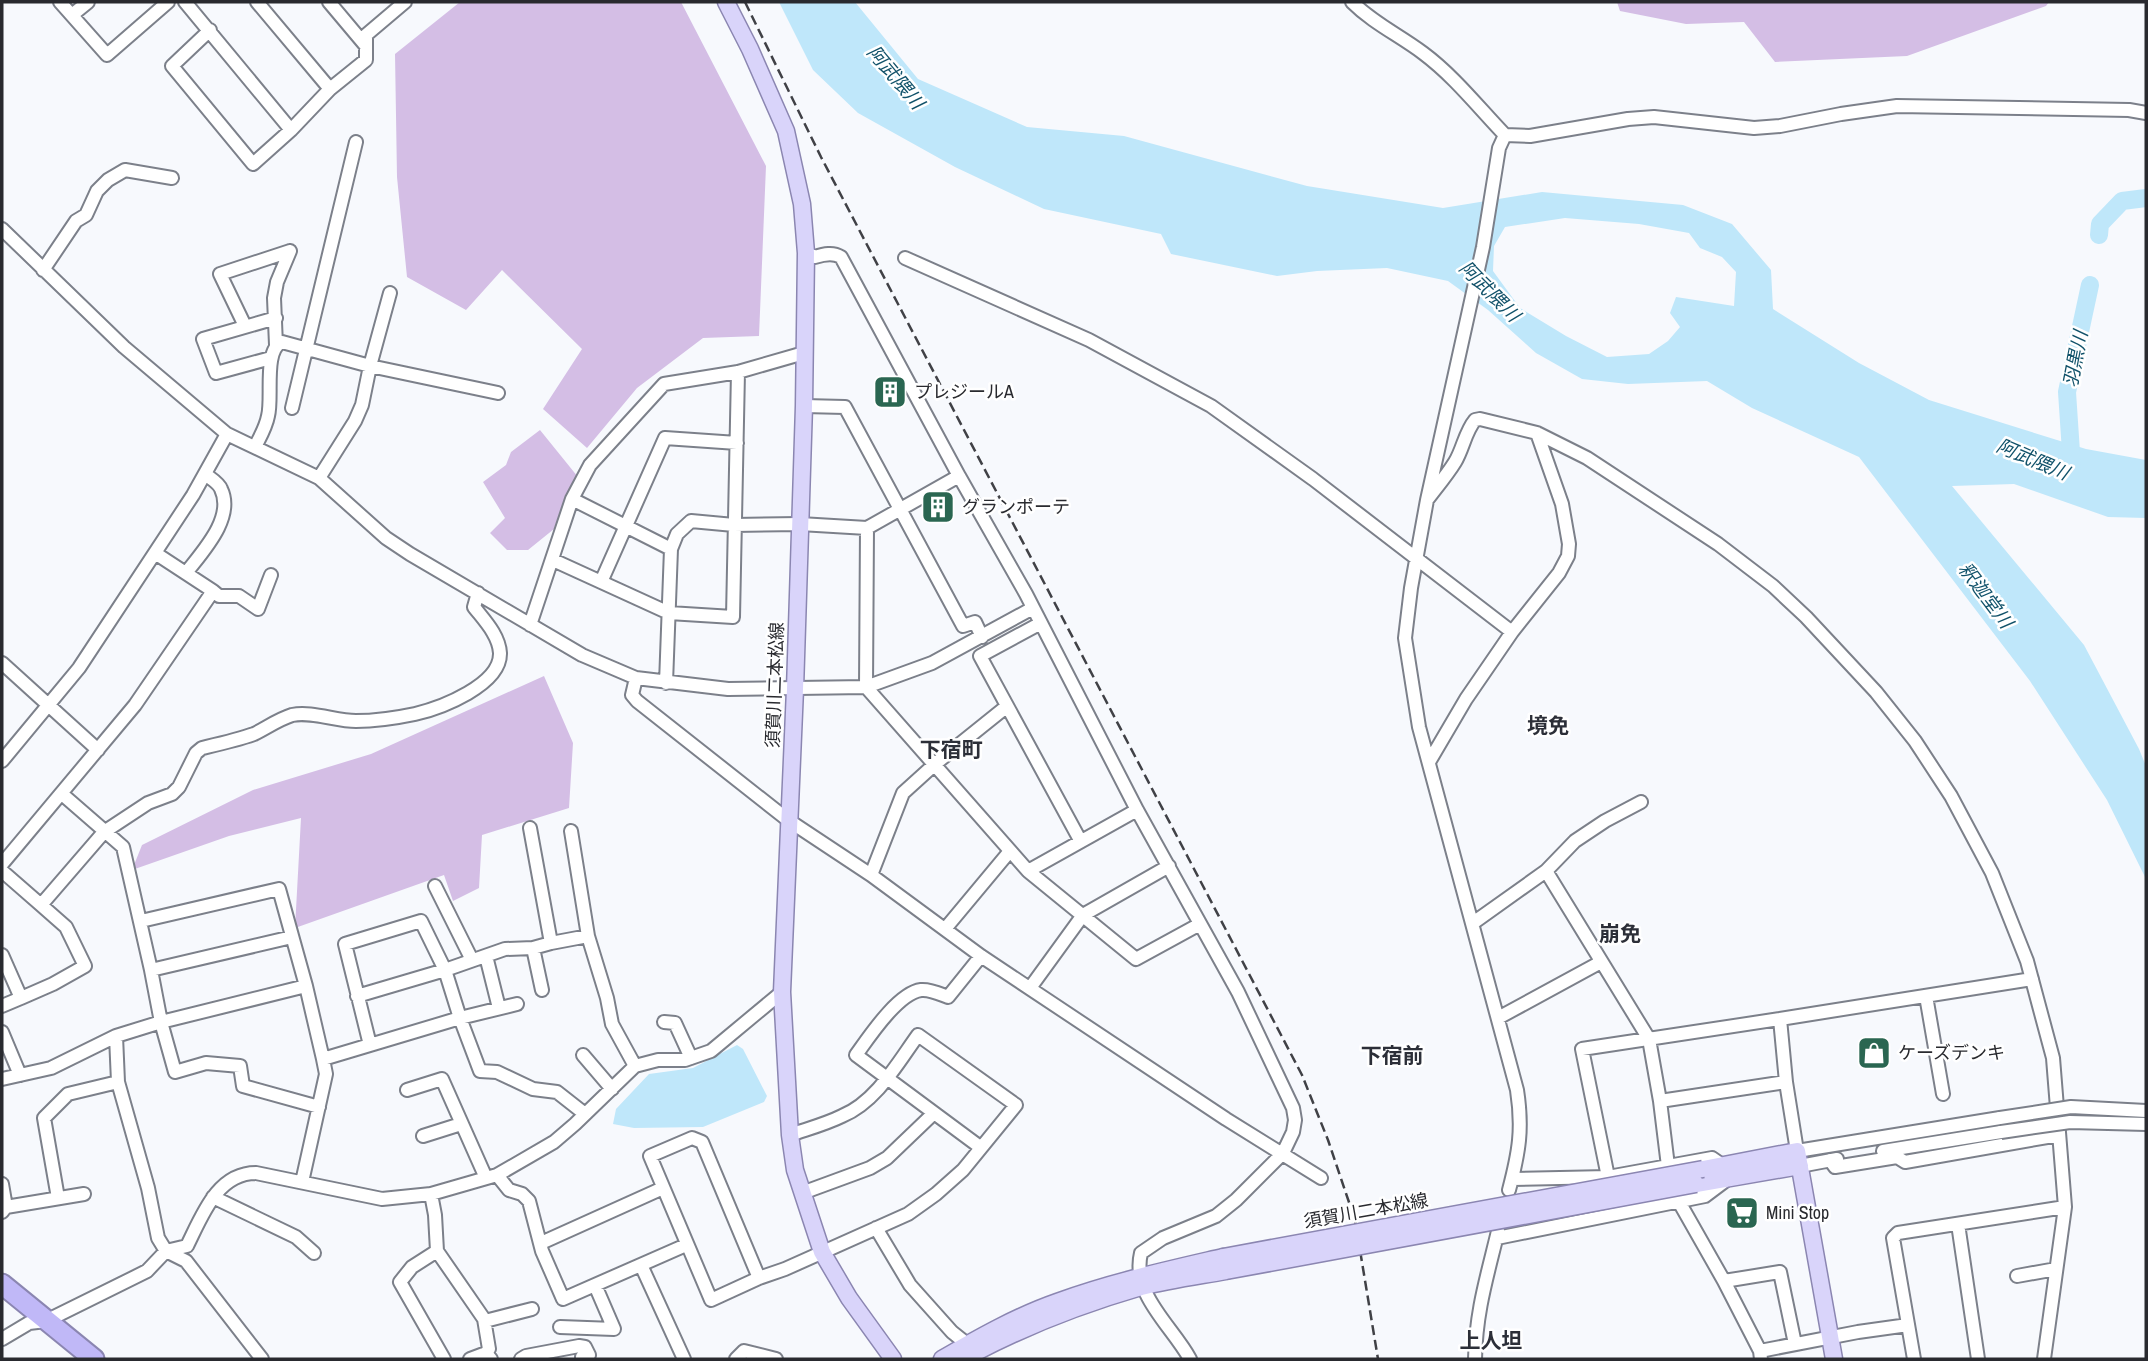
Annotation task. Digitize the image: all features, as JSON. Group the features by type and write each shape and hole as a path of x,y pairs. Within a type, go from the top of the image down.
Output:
{"highway":[{"path":"2,1284 74,1359"},
{"path":"2,1301 94,1359"}],"main road":[{"name":"須賀川二本松線","path":"726,2 786,131 802,204 806,253 795,689 782,992 790,1135 795,1170 822,1252 849,1298 893,1359"},
{"name":"須賀川二本松線","path":"1225,1264 1696,1184 1746,1161 1759,1167 1799,1158"},
{"name":"須賀川二本松線","path":"942,1359 993,1342 1142,1281 1703,1169 1726,1171 1799,1158"},
{"path":"1799,1158 1833,1359"}],"street":[{"path":"60,2 107,55 169,2"},
{"path":"72,15 88,2"},
{"path":"186,2 291,130"},
{"path":"257,2 330,89"},
{"path":"329,2 366,46"},
{"path":"210,30 172,66 253,164 291,130 330,89 366,60 366,35 405,2"},
{"path":"1352,2 1370,19 1437,64 1505,135 1530,136 1654,117 1754,128 1897,106 2129,110 2146,113"},
{"path":"1475,1359 1480,1301 1497,1234 1704,1196 1726,1171 1712,1158 1608,1177 1510,1185 1520,1140 1517,1090 1419,727 1405,638 1427,500 1483,247 1499,148 1505,135"},
{"path":"292,408 356,142"},
{"path":"43,270 76,221 86,215 97,191 108,180 125,170 172,178"},
{"path":"2,229 145,365 227,434 319,478 386,538 582,655 636,678 728,689 866,687 932,663 1033,608"},
{"path":"245,326 220,274 290,251 277,282 274,298 276,345 271,358 268,418 255,447"},
{"path":"806,253 815,257 822,254 836,254 841,257 1033,608 1137,810 1259,1033 1293,1108 1293,1132 1283,1153 1236,1200 1216,1216 1163,1238 1141,1253 1139,1262 1142,1281 1153,1308 1190,1359"},
{"path":"905,258 1089,340 1211,406 1313,479 1512,632"},
{"path":"319,478 362,405 390,293"},
{"path":"271,358 216,373 203,339 276,318"},
{"path":"276,345 282,342 370,366 498,393"},
{"path":"530,625 572,499 590,465 664,384 737,372 804,354"},
{"path":"553,560 669,613 733,617 737,372"},
{"path":"804,406 845,407 963,626 975,622 982,637"},
{"path":"1427,500 1454,463 1475,420 1537,433 1587,458 1718,544 1782,594 1854,667 1915,741 1951,796 1992,873 2027,961 2053,1058 2065,1208 2044,1359"},
{"path":"1429,762 1466,699 1512,632 1559,573 1568,556 1569,544 1562,504 1537,433"},
{"path":"2,761 79,668 205,474 227,434"},
{"path":"601,582 665,438 737,443"},
{"path":"186,573 218,530 225,503 221,487 205,474"},
{"path":"666,683 671,548 677,534 691,521 734,525 800,524 867,528 959,476"},
{"path":"572,499 671,548"},
{"path":"867,528 866,687 1028,871 1136,959 1200,924"},
{"path":"155,553 219,596 239,596 258,610 271,575"},
{"path":"2,864 135,705 213,592"},
{"path":"41,905 104,832 148,803 172,793 179,787 196,753 202,748 252,734 292,715 353,721 415,714 440,706 484,683 494,674 499,664 500,651 494,634 474,607 478,593"},
{"path":"1041,623 980,656 1080,840"},
{"path":"2,663 98,750"},
{"path":"636,678 632,695 637,701 788,820 871,875 982,956 1226,1119 1321,1178"},
{"path":"871,875 903,793 1006,707"},
{"path":"62,794 123,847 161,1021 175,1072 206,1063 240,1066 243,1086 319,1107"},
{"path":"1472,923 1546,871 1575,841 1605,821 1642,802"},
{"path":"1028,871 1137,810"},
{"path":"530,828 551,943"},
{"path":"571,831 588,936 612,1024 635,1066"},
{"path":"945,929 1010,851"},
{"path":"1030,988 1083,915 1168,866"},
{"path":"2,871 66,928 85,966 53,985 2,1006"},
{"path":"1546,871 1649,1040 1668,1166"},
{"path":"435,886 472,960"},
{"path":"141,921 279,889 306,986 326,1074 302,1182"},
{"path":"370,1045 345,944 421,921 445,970 480,1071 497,1072 533,1089 557,1093 585,1114"},
{"path":"357,996 505,949 533,948 588,936"},
{"path":"152,970 292,937"},
{"path":"533,948 542,990"},
{"path":"2,955 21,998"},
{"path":"486,956 499,1008"},
{"path":"980,1147 856,1055 886,1014 917,990 927,990 948,997 982,956"},
{"path":"1498,1018 1601,962"},
{"path":"1608,1177 1582,1049 2032,979"},
{"path":"2,1079 51,1068 116,1036 161,1021 306,986"},
{"path":"2,1339 147,1271 166,1251 187,1246 214,1197 228,1182 244,1173 256,1173 382,1199 431,1194 491,1177 554,1142 635,1066 658,1060 685,1060 711,1051 782,992"},
{"path":"1926,996 1943,1094"},
{"path":"323,1059 517,1004"},
{"path":"1780,1019 1786,1082 1799,1158"},
{"path":"664,1023 675,1023 691,1058"},
{"path":"2,1032 20,1075"},
{"path":"760,1278 702,1142 692,1138 650,1156 711,1300 908,1214 936,1194 962,1170 1016,1105 918,1035 886,1079 860,1106 844,1116 790,1135"},
{"path":"116,1036 118,1082 148,1188 158,1238 166,1251 186,1261 262,1359"},
{"path":"583,1055 612,1089"},
{"path":"407,1090 442,1079 461,1124 491,1177 509,1190 522,1194 529,1201 542,1251 563,1299 686,1245"},
{"path":"58,1198 44,1118 68,1094 118,1082"},
{"path":"1660,1101 1786,1082"},
{"path":"1799,1158 2000,1118 2071,1107 2146,1111"},
{"path":"802,1193 870,1168 887,1158 934,1113"},
{"path":"1799,1158 1830,1160 2070,1122 2146,1124"},
{"path":"423,1136 461,1124"},
{"path":"1830,1160 1835,1167 1897,1157 1905,1161 2059,1135"},
{"path":"1799,1158 1827,1154 1845,1158"},
{"path":"2,1184 4,1210 84,1194"},
{"path":"541,1243 663,1188"},
{"path":"431,1194 437,1251 485,1321 489,1356 470,1359"},
{"path":"214,1197 296,1237 314,1253"},
{"path":"1678,1200 1724,1281 1760,1355 1795,1344 1908,1325"},
{"path":"1914,1359 1894,1238 1898,1233 2065,1208"},
{"path":"1958,1224 1978,1359"},
{"path":"876,1228 910,1286 952,1332 959,1336 965,1352"},
{"path":"437,1251 412,1267 400,1282 444,1359"},
{"path":"641,1265 684,1359"},
{"path":"2017,1276 2056,1269"},
{"path":"1724,1281 1780,1272 1795,1344"},
{"path":"560,1327 614,1329 595,1285"},
{"path":"485,1321 532,1309"},
{"path":"522,1359 579,1346 585,1347 589,1355 582,1357 583,1359"},
{"path":"736,1359 744,1351 776,1359"}],"shaded area":[{"path":"460,2 681,2 766,166 759,336 703,338 637,388 587,448 543,409 582,349 502,270 466,310 407,277 397,177 395,54"},
{"path":"1617,2 2049,2 2046,6 1907,56 1775,62 1744,22 1686,24 1620,11"},
{"path":"540,430 578,477 565,498 554,529 528,550 507,550 490,533 505,518 483,482 506,465 511,452"},
{"path":"544,676 573,743 569,808 482,835 479,888 453,901 444,875 295,928 301,818 229,836 132,870 142,845 253,790 371,754"}],"water":[{"path":"779,2 855,2 918,79 1027,127 1124,136 1307,186 1443,208 1542,192 1683,205 1732,224 1771,270 1773,309 1859,363 1929,400 2086,449 2146,460 2146,518 2108,517 2014,484 1952,486 2084,645 2139,749 2146,766 2146,879 2107,800 2030,681 1859,457 1752,408 1707,381 1628,384 1582,379 1536,353 1488,310 1448,281 1387,268 1277,276 1171,254 1161,234 1044,209 955,167 858,113 813,70","holes":["1565,218 1639,224 1689,233 1700,248 1722,257 1736,272 1734,306 1676,297 1670,313 1680,327 1668,341 1649,354 1607,357 1566,336 1520,308 1493,271 1494,246 1505,227"]},
{"path":"737,1045 743,1049 767,1096 764,1102 703,1127 634,1128 613,1124 616,1109 649,1074 693,1068"}],"waterway":[{"name":"羽黒川","path":"2099,235 2100,224 2122,201 2146,198"},
{"name":"羽黒川","path":"2072,467 2067,392 2090,285"}],"railway":[{"path":"745,2 821,157 1302,1075 1328,1140 1355,1220 1378,1359"}],"place":[{"name":"プレジールA","path":"890,392"},
{"name":"グランポーテ","path":"938,507"},
{"name":"ケーズデンキ","path":"1874,1053"},
{"name":"Mini Stop","path":"1742,1213"}],"district":[{"name":"境免","path":"1548,726"},
{"name":"下宿町","path":"951,750"},
{"name":"崩免","path":"1620,934"},
{"name":"下宿前","path":"1392,1056"},
{"name":"上人坦","path":"1491,1341"}],"water label":[{"name":"阿武隈川","path":"896,77"},
{"name":"阿武隈川","path":"1490,291"},
{"name":"阿武隈川","path":"2033,459"},
{"name":"釈迦堂川","path":"1986,595"}]}
